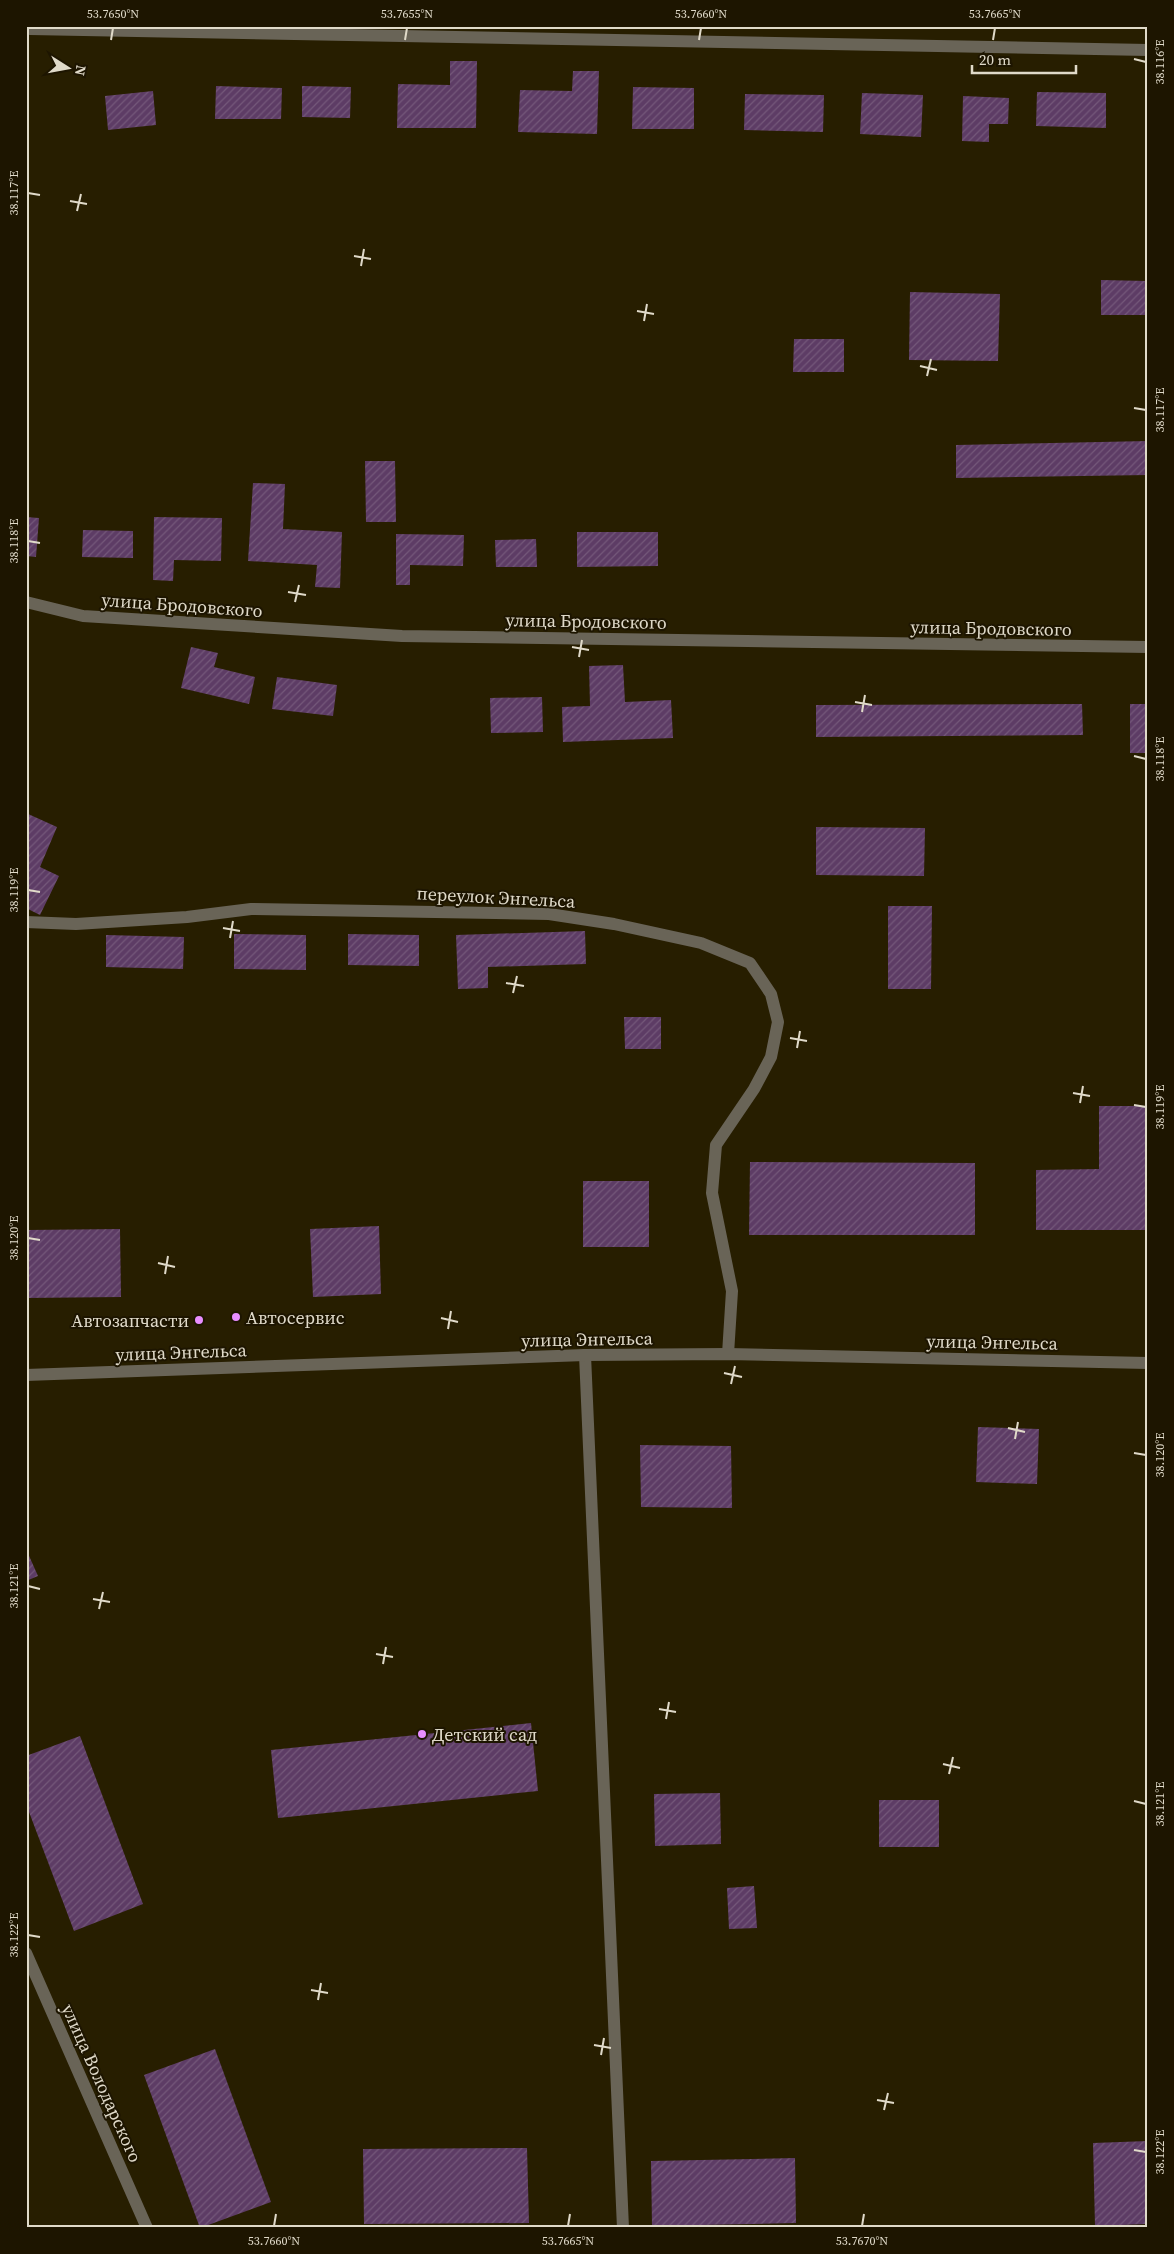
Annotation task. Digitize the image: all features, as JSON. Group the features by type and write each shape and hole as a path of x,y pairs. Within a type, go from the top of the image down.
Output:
{"street":[{"path":"30,29 1148,50"},
{"name":"улица Бродовского","path":"26,602 83,616 402,636 1148,647"},
{"name":"переулок Энгельса","path":"26,922 76,924 187,917 251,908 549,914 614,924 701,943 750,963 771,994 778,1022 771,1057 754,1089 716,1145 712,1193 732,1291 728,1354"},
{"name":"улица Энгельса","path":"26,1375 585,1355 728,1354 1148,1363"},
{"path":"585,1355 623,2228"},
{"name":"улица Володарского","path":"26,1953 147,2228"}],"building":[{"path":"450,61 477,61 476,128 397,128 398,84 450,85"},
{"path":"573,71 599,71 597,134 518,132 520,90 572,91"},
{"path":"216,86 282,88 281,119 215,119"},
{"path":"302,86 351,87 350,118 302,117"},
{"path":"633,87 694,88 694,129 632,129"},
{"path":"153,91 156,125 108,130 105,96"},
{"path":"1037,92 1106,93 1106,128 1036,126"},
{"path":"862,93 923,95 921,137 860,134"},
{"path":"745,94 824,95 823,132 744,130"},
{"path":"963,96 1009,98 1008,124 989,124 989,142 962,141"},
{"path":"1101,280 1148,281 1148,315 1101,315"},
{"path":"910,292 1000,294 998,361 909,360"},
{"path":"794,339 844,339 844,372 793,372"},
{"path":"1148,441 1148,475 956,478 956,445"},
{"path":"365,461 395,461 396,522 366,522"},
{"path":"253,483 285,484 283,529 342,532 340,588 315,587 317,565 248,561"},
{"path":"26,517 39,518 36,557 26,556"},
{"path":"154,517 222,518 221,561 174,560 173,581 153,580"},
{"path":"83,530 133,531 133,558 82,557"},
{"path":"577,532 658,532 658,566 577,567"},
{"path":"396,534 464,535 463,566 410,565 410,585 396,585"},
{"path":"536,539 537,567 496,567 495,540"},
{"path":"191,647 218,653 214,667 255,677 249,704 181,688"},
{"path":"623,665 625,702 671,700 673,738 563,742 562,707 590,706 589,666"},
{"path":"277,677 337,685 333,716 272,709"},
{"path":"542,697 543,732 491,733 490,698"},
{"path":"1082,704 1083,735 816,737 816,705"},
{"path":"1130,704 1148,704 1148,753 1130,753"},
{"path":"26,813 57,827 40,867 59,876 40,915 26,908"},
{"path":"816,827 925,828 924,876 816,875"},
{"path":"888,906 932,906 931,989 888,989"},
{"path":"585,931 586,964 488,967 488,988 458,989 456,935"},
{"path":"234,934 306,935 306,970 234,969"},
{"path":"348,934 419,935 419,966 348,965"},
{"path":"106,935 184,937 183,969 106,967"},
{"path":"624,1017 661,1017 661,1049 625,1049"},
{"path":"1099,1106 1146,1106 1148,1230 1036,1230 1036,1170 1099,1169"},
{"path":"750,1162 975,1163 975,1235 749,1235"},
{"path":"583,1181 649,1181 649,1247 583,1247"},
{"path":"379,1226 381,1294 313,1297 310,1229"},
{"path":"120,1229 121,1297 26,1298 26,1230"},
{"path":"978,1427 1039,1429 1037,1484 976,1482"},
{"path":"640,1445 731,1446 732,1508 641,1507"},
{"path":"26,1549 38,1576 26,1581"},
{"path":"531,1723 538,1791 278,1818 271,1750"},
{"path":"80,1736 143,1904 74,1931 26,1804 26,1756"},
{"path":"720,1793 721,1844 655,1846 654,1794"},
{"path":"879,1800 939,1800 939,1847 879,1847"},
{"path":"754,1886 757,1928 729,1929 727,1888"},
{"path":"215,2049 271,2202 200,2228 144,2075"},
{"path":"1148,2141 1148,2224 1095,2226 1093,2143"},
{"path":"527,2148 529,2223 364,2224 363,2149"},
{"path":"795,2158 796,2223 652,2226 651,2161"}],"place":[{"name":"Автосервис","path":"236,1317"},
{"name":"Автозапчасти","path":"199,1320"},
{"name":"Детский сад","path":"422,1734"}]}
